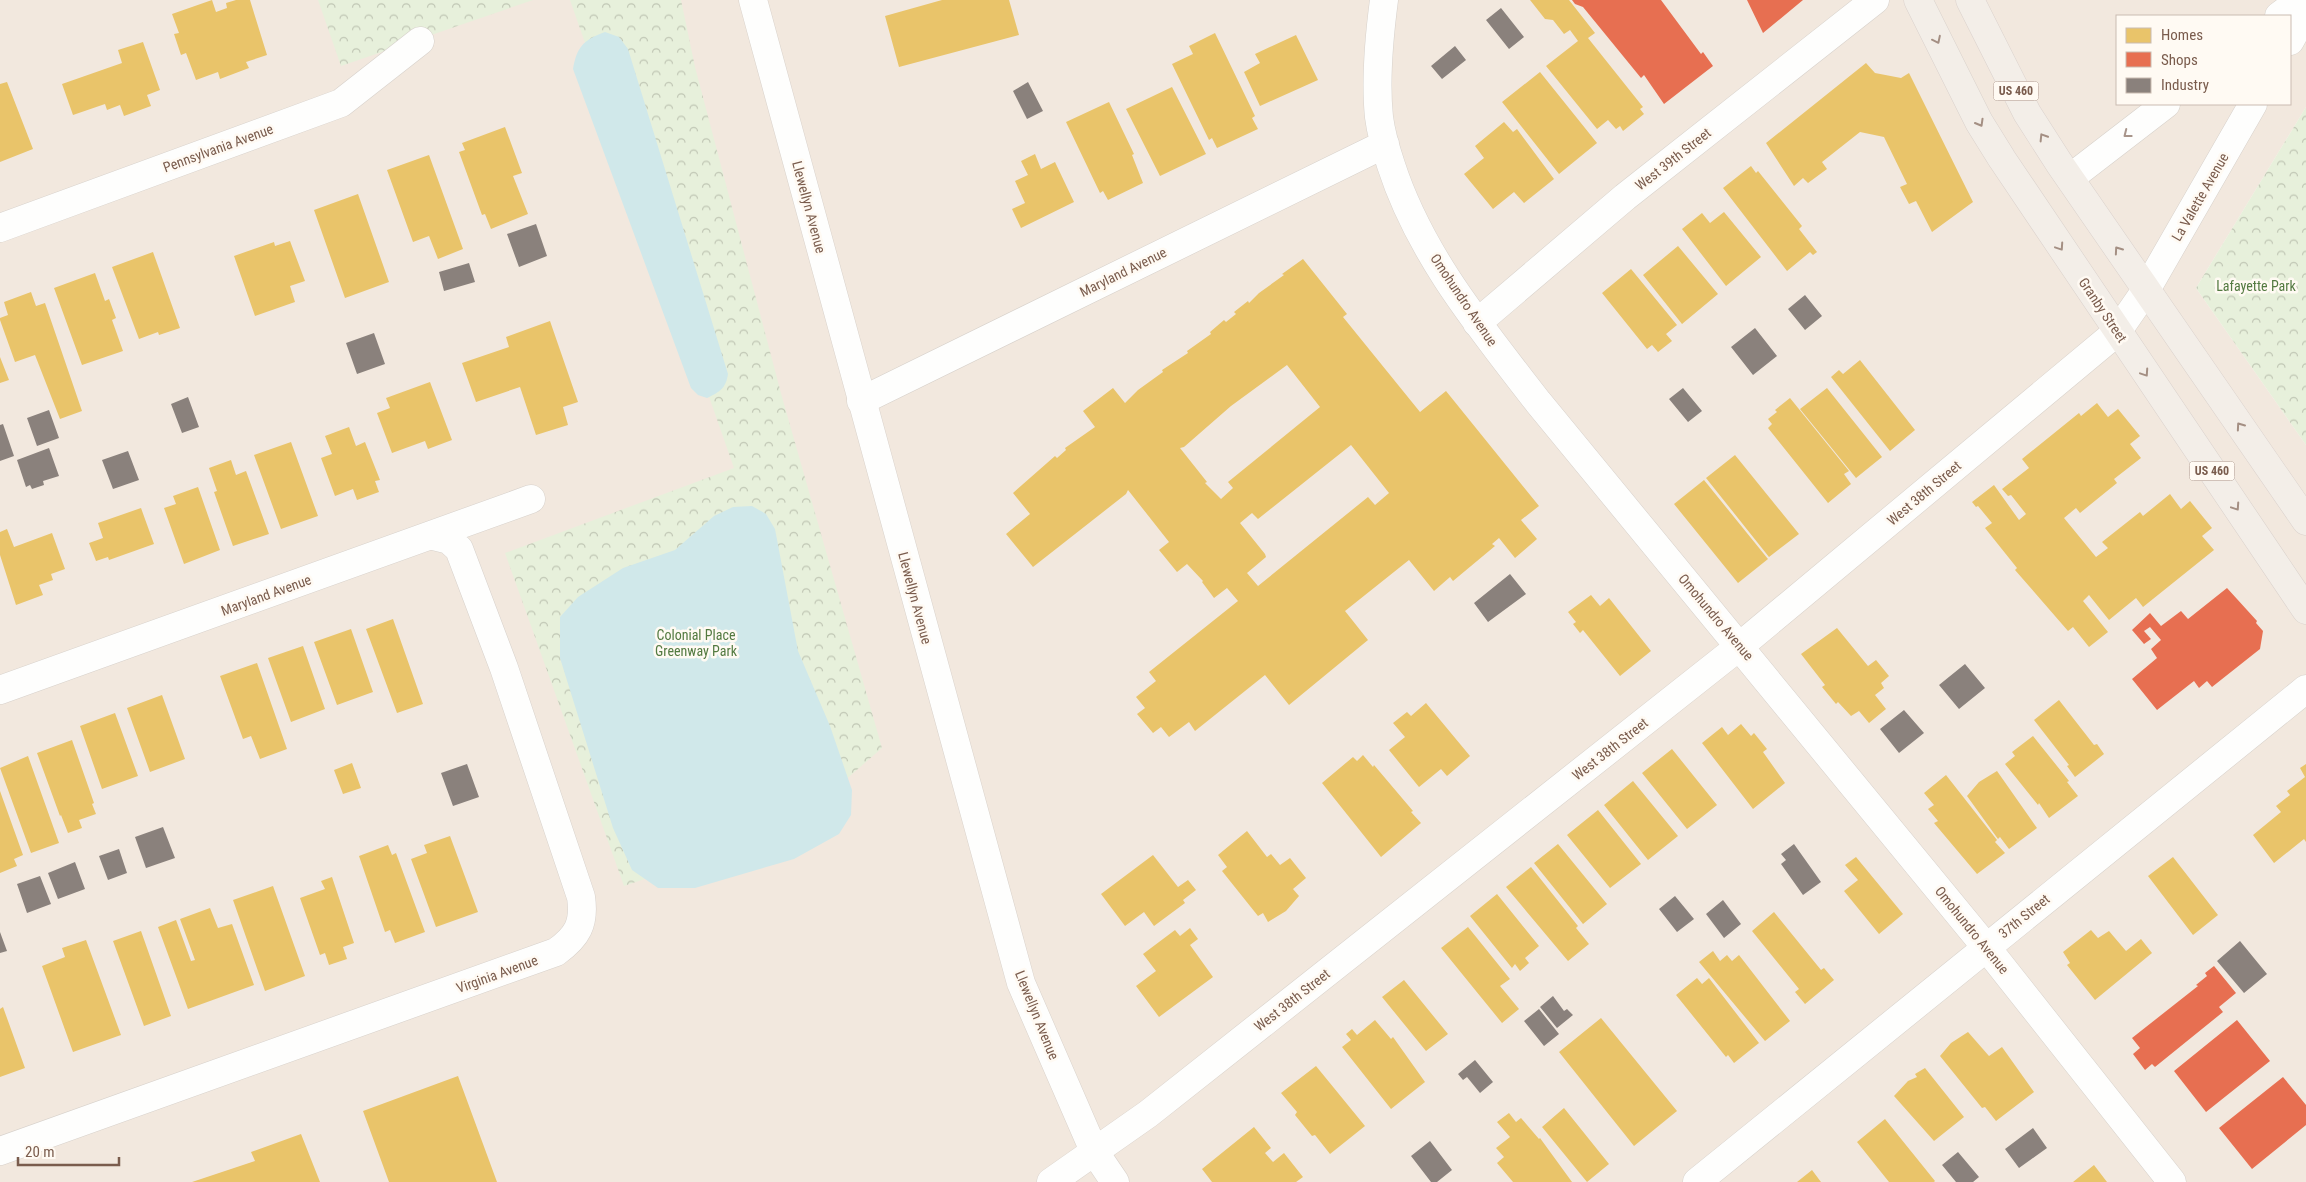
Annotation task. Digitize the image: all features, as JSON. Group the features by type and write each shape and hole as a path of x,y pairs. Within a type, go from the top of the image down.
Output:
{"main road":[{"name":"Granby Street","path":"1918,0 1979,122 2117,332 2306,610"},
{"name":"US 460","path":"1970,0 2027,113 2146,290 2306,521"}],"street":[{"name":"Llewellyn Avenue","path":"753,0 1021,983 1094,1151 1115,1182"},
{"name":"Omohundro Avenue","path":"1384,0 1379,41 1379,118 1400,192 1440,271 1477,323 1538,402 1986,947 2172,1182"},
{"name":"West 39th Street","path":"1477,323 1625,197 1875,0"},
{"path":"2280,15 2300,0"},
{"path":"2291,38 2306,12"},
{"name":"Pennsylvania Avenue","path":"0,228 341,104 420,41"},
{"path":"2070,178 2165,105"},
{"name":"La Valette Avenue","path":"2146,290 2252,105"},
{"name":"Maryland Avenue","path":"861,400 1385,144"},
{"name":"West 38th Street","path":"1050,1182 1148,1114 1740,646 2117,332 2146,290"},
{"name":"Maryland Avenue","path":"0,690 433,536 531,499"},
{"name":"Virginia Avenue","path":"0,1151 556,952 571,941 579,928 583,909 581,897 507,677 459,549 449,540 433,536"},
{"name":"37th Street","path":"1697,1182 2306,689"}],"shaded area":[{"path":"0,0 2306,0 2306,107 2196,288 2306,445 2306,1182 0,1182"}],"green space":[{"path":"318,0 533,0 341,66"},
{"name":"Colonial Place Greenway Park","path":"570,0 681,0 695,67 782,397 882,748 787,831 624,886 505,553 734,468"},
{"name":"Lafayette Park","path":"2306,107 2306,445 2196,288"}],"water":[{"path":"605,32 619,37 628,49 728,374 722,389 707,398 698,395 691,388 573,69 582,45 591,38"},
{"path":"752,506 766,514 775,529 798,651 830,726 852,790 851,815 839,834 794,859 695,888 658,888 632,870 613,828 560,658 560,617 578,597 623,568 675,550 714,516 733,507"}],"building: Homes":[{"path":"212,0 216,12 227,8 226,3 236,0 250,0 267,55 246,62 249,68 220,79 218,72 196,80 186,53 181,55 174,34 179,33 172,14"},
{"path":"942,0 1009,0 1019,35 899,67 885,16"},
{"path":"1530,0 1569,0 1595,33 1588,38 1643,107 1640,109 1644,114 1623,131 1620,126 1616,129 1608,120 1597,129 1546,66 1578,41 1570,30 1564,34 1553,20 1545,19"},
{"path":"1215,33 1255,116 1252,118 1258,129 1217,148 1212,138 1209,140 1172,64 1193,54 1189,46"},
{"path":"1296,35 1318,80 1260,106 1244,72 1260,63 1255,54"},
{"path":"143,42 160,90 147,95 151,106 124,116 120,105 107,110 105,104 73,115 62,84 122,63 118,50"},
{"path":"1866,63 1875,73 1901,78 1909,73 1973,202 1932,232 1916,201 1909,204 1900,187 1907,184 1884,137 1860,132 1822,162 1827,169 1808,183 1803,178 1794,186 1766,143"},
{"path":"1540,72 1597,143 1559,174 1502,102"},
{"path":"7,82 33,149 0,162 0,84"},
{"path":"1172,87 1206,154 1160,176 1126,109"},
{"path":"1109,102 1134,154 1132,155 1143,183 1108,200 1103,191 1100,193 1066,122"},
{"path":"1504,122 1513,132 1517,129 1554,179 1524,203 1514,192 1493,209 1464,174 1484,158 1475,146"},
{"path":"505,127 522,173 513,176 528,214 491,229 485,214 482,215 459,152 465,150 462,143"},
{"path":"1035,154 1041,169 1055,162 1074,202 1021,228 1012,209 1025,203 1015,181 1028,175 1021,161"},
{"path":"429,155 463,249 438,259 429,236 413,242 387,170"},
{"path":"1751,166 1756,173 1758,171 1802,226 1799,229 1817,252 1813,255 1810,252 1787,271 1723,188"},
{"path":"358,194 389,282 345,298 314,210"},
{"path":"1724,212 1761,257 1726,286 1682,229 1702,213 1710,223"},
{"path":"290,241 305,281 290,286 295,302 255,316 234,256 274,242 275,246"},
{"path":"1678,246 1718,294 1682,324 1643,275"},
{"path":"153,252 180,328 159,335 158,332 139,339 112,267"},
{"path":"1303,259 1347,314 1343,317 1420,412 1446,391 1539,506 1521,520 1537,539 1515,558 1499,538 1492,544 1495,546 1453,581 1450,577 1434,591 1409,560 1345,611 1368,640 1289,705 1265,675 1195,731 1189,722 1169,737 1161,727 1153,733 1137,714 1145,708 1136,697 1156,681 1149,672 1238,601 1227,588 1214,598 1203,581 1187,564 1177,572 1159,550 1169,542 1128,490 1126,494 1033,567 1006,534 1030,514 1013,493 1055,456 1057,458 1066,450 1065,448 1095,427 1083,411 1113,388 1125,403 1138,390 1163,372 1162,370 1188,353 1187,351 1211,334 1210,332 1224,320 1226,322 1236,314 1234,312 1248,301 1249,303 1259,293 1284,275 1282,274","holes":["1287,365 1320,407 1228,482 1233,488 1221,499 1205,483 1207,482 1180,448 1184,447 1231,406","1351,445 1389,493 1375,505 1368,497 1258,586 1247,573 1266,557 1240,523 1252,513 1258,519"]},
{"path":"1631,269 1677,325 1666,334 1672,341 1658,352 1652,345 1647,349 1602,293"},
{"path":"95,273 105,301 109,299 116,318 112,320 123,351 82,365 54,288"},
{"path":"31,292 36,306 45,303 82,411 60,419 35,355 15,362 0,320 0,318 8,315 4,302"},
{"path":"550,321 578,402 563,407 568,425 536,435 520,387 476,402 462,363 509,347 506,337"},
{"path":"0,357 9,380 0,383"},
{"path":"1860,360 1915,430 1890,451 1831,377 1839,370 1843,374"},
{"path":"430,382 452,440 428,449 425,441 392,453 377,413 390,408 386,398"},
{"path":"1827,388 1882,457 1856,478 1800,409"},
{"path":"1790,398 1849,471 1844,474 1851,484 1828,503 1768,428 1772,424 1768,419 1777,412 1775,410"},
{"path":"2097,403 2108,417 2118,409 2140,436 2130,444 2141,458 2114,479 2117,483 2080,513 2076,508 2064,518 2096,557 2108,548 2102,542 2140,512 2143,516 2170,494 2181,509 2190,501 2212,528 2202,536 2214,550 2143,607 2136,598 2109,620 2089,595 2083,601 2108,632 2089,647 2073,627 2068,631 2015,570 2017,568 1985,528 1992,523 1978,506 1976,507 1972,502 1994,485 2019,520 2026,514 2011,495 2008,496 2002,489 2029,468 2022,459 2079,413 2081,416"},
{"path":"349,427 356,446 365,442 380,480 375,481 379,492 357,500 353,489 335,496 321,458 332,454 325,436"},
{"path":"291,442 318,516 281,529 254,455"},
{"path":"1735,455 1799,534 1769,557 1706,478"},
{"path":"231,460 236,475 246,471 269,534 233,546 214,492 217,491 209,468"},
{"path":"1704,480 1768,559 1738,583 1674,504"},
{"path":"198,487 220,550 184,564 164,508 176,504 173,496"},
{"path":"141,508 154,544 109,560 108,557 96,561 89,543 103,538 98,523"},
{"path":"7,529 14,547 52,533 65,569 51,574 53,580 39,585 43,595 16,605 0,555 0,532"},
{"path":"1591,595 1600,606 1609,598 1651,651 1620,676 1583,630 1580,633 1573,624 1576,622 1568,612"},
{"path":"393,619 423,704 397,713 366,629"},
{"path":"1837,628 1868,666 1876,660 1889,676 1881,683 1884,688 1875,695 1886,709 1869,723 1859,711 1851,716 1838,702 1836,704 1822,687 1825,685 1801,654"},
{"path":"351,629 373,692 337,705 314,642"},
{"path":"303,646 325,709 291,722 268,658"},
{"path":"257,663 287,749 260,759 251,736 243,739 220,676"},
{"path":"162,695 185,759 150,772 127,708"},
{"path":"2059,700 2094,745 2097,744 2104,754 2075,777 2067,766 2069,765 2034,720"},
{"path":"1426,703 1470,756 1447,776 1441,769 1419,787 1389,750 1405,737 1393,723 1407,712 1411,716"},
{"path":"115,713 138,776 102,789 80,726"},
{"path":"1741,724 1751,736 1754,733 1767,749 1763,752 1785,783 1753,809 1702,743 1722,727 1728,735"},
{"path":"2033,736 2069,781 2067,782 2078,796 2049,818 2039,803 2038,805 2005,764 2015,756 2012,752"},
{"path":"72,740 96,814 79,820 82,828 68,833 37,753"},
{"path":"1672,749 1717,805 1687,829 1642,773"},
{"path":"1363,755 1373,767 1374,765 1421,823 1381,857 1322,783 1353,757 1357,761"},
{"path":"28,756 59,843 31,853 0,768"},
{"path":"352,763 361,788 343,794 334,770"},
{"path":"2306,764 2306,842 2304,839 2274,863 2253,835 2281,812 2276,806 2290,795 2287,791 2305,777 2300,768"},
{"path":"1997,771 2037,828 2009,849 2000,837 1998,839 1967,796 1979,782"},
{"path":"1946,775 2005,853 1977,874 1934,823 1938,821 1928,809 1934,805 1924,793"},
{"path":"1633,781 1678,836 1648,860 1604,805"},
{"path":"0,791 23,855 14,859 17,866 0,873"},
{"path":"1598,810 1641,864 1610,888 1567,835"},
{"path":"1247,831 1267,857 1271,854 1280,865 1290,858 1306,878 1293,889 1299,896 1286,911 1268,922 1263,913 1258,916 1222,871 1227,867 1218,855"},
{"path":"450,836 478,912 436,927 411,859 427,853 424,845"},
{"path":"1558,844 1607,904 1583,924 1534,863"},
{"path":"388,845 392,855 396,853 425,932 395,943 390,930 385,932 359,856"},
{"path":"1153,855 1178,887 1188,880 1196,890 1183,900 1185,903 1154,926 1144,912 1125,926 1101,894"},
{"path":"1856,857 1903,914 1879,934 1844,891 1858,880 1845,865"},
{"path":"2173,857 2218,915 2193,935 2148,876"},
{"path":"1531,867 1578,926 1576,928 1589,944 1568,961 1506,887"},
{"path":"332,877 354,943 343,947 347,959 329,965 325,953 320,955 300,898 325,889 321,881"},
{"path":"273,886 305,976 265,991 233,900"},
{"path":"1497,894 1539,946 1525,958 1529,963 1520,971 1515,964 1512,968 1470,916"},
{"path":"210,908 218,928 232,924 254,985 188,1009 158,927 176,920 191,961 195,960 180,919"},
{"path":"1774,912 1821,970 1824,968 1834,980 1805,1004 1795,992 1799,989 1752,931"},
{"path":"1468,927 1510,979 1500,986 1519,1009 1502,1023 1441,948"},
{"path":"1190,928 1198,939 1190,945 1213,977 1159,1017 1136,986 1156,971 1143,954 1175,930 1180,936"},
{"path":"2091,930 2098,938 2109,931 2126,951 2141,939 2152,953 2095,1000 2067,965 2070,963 2063,952"},
{"path":"141,931 171,1016 144,1026 113,941"},
{"path":"86,940 121,1035 73,1052 42,966 65,957 62,948"},
{"path":"1713,951 1720,961 1727,955 1732,961 1739,955 1790,1021 1765,1041 1699,962"},
{"path":"1697,978 1702,984 1709,978 1759,1043 1734,1063 1728,1055 1726,1057 1676,995"},
{"path":"1404,980 1448,1034 1426,1051 1382,997"},
{"path":"3,1007 25,1068 0,1077 0,1009"},
{"path":"1601,1018 1677,1111 1634,1146 1559,1052"},
{"path":"1375,1020 1391,1039 1393,1037 1425,1082 1391,1109 1342,1047 1351,1040 1346,1034 1352,1029 1357,1035"},
{"path":"1968,1032 1989,1056 2002,1047 2034,1092 1996,1121 1985,1107 1982,1108 1940,1056 1951,1043"},
{"path":"1316,1066 1365,1126 1330,1154 1315,1135 1312,1136 1295,1115 1297,1112 1281,1093"},
{"path":"1925,1068 1964,1117 1934,1141 1894,1096 1908,1081 1917,1077 1915,1074"},
{"path":"458,1076 497,1182 389,1182 363,1111"},
{"path":"1564,1108 1609,1164 1587,1182 1542,1127"},
{"path":"1509,1113 1516,1122 1521,1118 1540,1138 1572,1182 1513,1182 1497,1163 1504,1157 1496,1148 1510,1137 1497,1122"},
{"path":"1885,1119 1934,1182 1889,1182 1857,1142"},
{"path":"1254,1127 1271,1148 1265,1153 1273,1162 1284,1153 1303,1177 1296,1182 1212,1182 1202,1169"},
{"path":"301,1134 320,1182 192,1182 255,1161 251,1152"},
{"path":"2094,1165 2107,1182 2073,1182"},
{"path":"1812,1170 1821,1182 1797,1182"}],"building: Shops":[{"path":"1572,0 1661,0 1701,54 1703,52 1713,66 1664,104 1644,75 1641,78 1583,7 1575,4"},
{"path":"1747,0 1803,0 1763,33"},
{"path":"2227,588 2257,621 2256,623 2263,631 2260,649 2212,687 2207,681 2199,688 2194,681 2157,710 2132,679 2157,658 2151,649 2161,640 2150,627 2144,631 2151,639 2144,644 2132,630 2150,613 2161,626 2181,611 2188,619"},
{"path":"2214,966 2236,993 2219,1007 2223,1012 2155,1067 2152,1064 2145,1070 2133,1054 2140,1048 2132,1038 2198,986 2196,985 2207,976 2205,973"},
{"path":"2237,1020 2270,1061 2206,1112 2174,1071"},
{"path":"2283,1077 2306,1105 2306,1125 2252,1169 2219,1128"}],"building: Industry":[{"path":"1501,8 1524,37 1509,49 1486,20"},
{"path":"1455,46 1466,60 1442,79 1431,66"},
{"path":"1028,82 1043,111 1027,119 1013,91"},
{"path":"536,224 547,256 519,267 507,234"},
{"path":"469,263 475,282 444,291 439,272"},
{"path":"1805,295 1822,316 1805,330 1788,309"},
{"path":"1755,328 1777,356 1753,375 1731,347"},
{"path":"374,333 385,364 357,374 346,343"},
{"path":"1683,388 1702,411 1688,422 1669,399"},
{"path":"188,397 199,427 182,433 171,404"},
{"path":"49,410 59,438 37,446 27,418"},
{"path":"3,424 14,456 0,461 0,425"},
{"path":"49,448 59,476 43,481 44,485 32,489 30,485 26,487 17,460"},
{"path":"128,451 139,480 113,489 102,460"},
{"path":"1510,574 1526,594 1488,622 1474,603"},
{"path":"1965,664 1985,688 1959,709 1939,685"},
{"path":"1904,710 1924,733 1899,753 1880,729"},
{"path":"467,764 479,797 453,806 441,773"},
{"path":"163,827 175,858 146,868 135,837"},
{"path":"1794,844 1821,882 1803,895 1781,864 1786,860 1781,854"},
{"path":"119,849 127,873 108,880 99,856"},
{"path":"75,862 85,889 58,899 48,873"},
{"path":"40,876 51,904 27,913 17,884"},
{"path":"1675,896 1694,919 1677,932 1659,909"},
{"path":"1723,900 1741,924 1724,938 1706,914"},
{"path":"0,932 7,951 0,953"},
{"path":"2240,941 2267,974 2244,993 2217,961"},
{"path":"1553,996 1564,1011 1567,1009 1573,1015 1557,1028 1540,1007"},
{"path":"1539,1009 1559,1034 1544,1046 1524,1021"},
{"path":"1475,1060 1493,1082 1480,1093 1467,1077 1463,1080 1458,1074"},
{"path":"2033,1128 2047,1148 2019,1168 2005,1149"},
{"path":"1430,1141 1452,1170 1437,1182 1431,1182 1411,1156"},
{"path":"1958,1152 1979,1177 1973,1182 1956,1182 1942,1165"}]}
